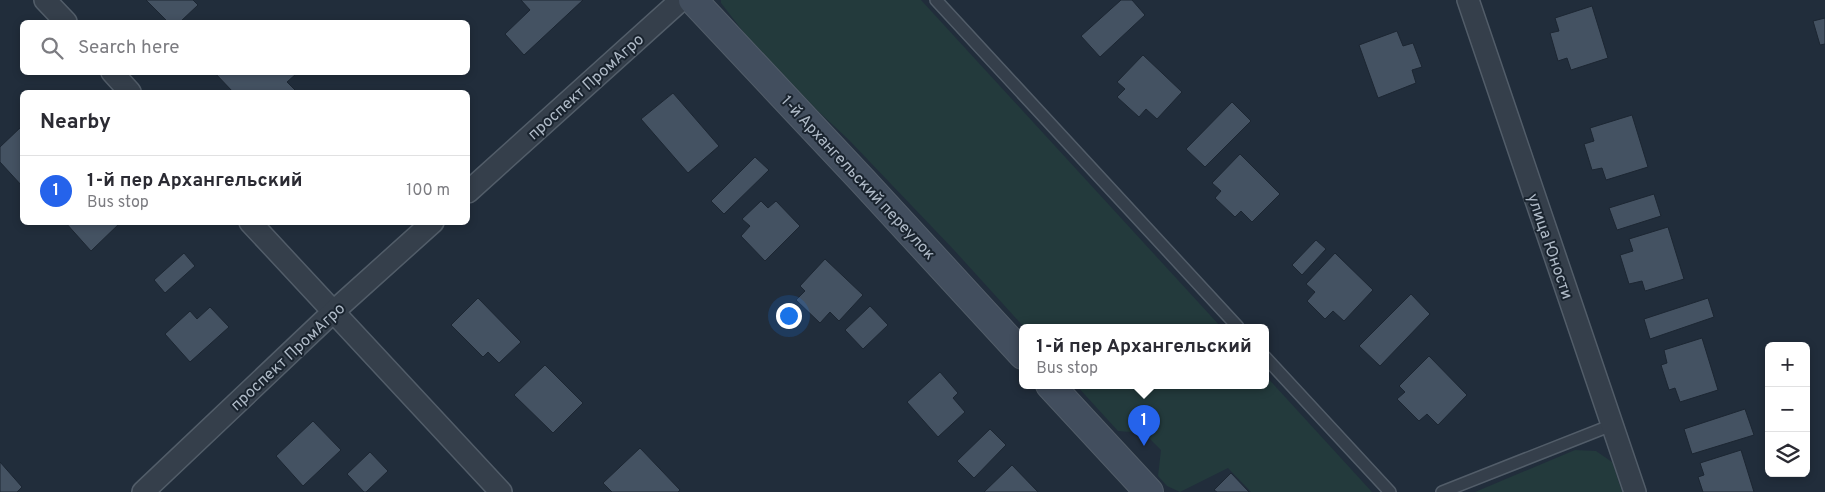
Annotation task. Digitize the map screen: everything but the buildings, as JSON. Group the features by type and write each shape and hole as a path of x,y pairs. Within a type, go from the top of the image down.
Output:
{"street":[{"path":"45,0 64,20"},
{"name":"проспект ПромАгро","path":"470,190 681,0"},
{"name":"1-й Архангельский переулок","path":"693,0 869,187 1019,351"},
{"name":"улица Юности","path":"1468,0 1635,492"},
{"path":"115,75 128,90"},
{"path":"253,225 500,492"},
{"name":"проспект ПромАгро","path":"143,492 333,312 430,225"},
{"path":"1054,389 1148,492"}],"lane":[{"path":"936,0 1235,324"},
{"path":"1269,361 1390,492"},
{"path":"1442,492 1612,425"}],"green space":[{"path":"721,0 921,0 1218,324 1021,324 954,250 745,34 721,3"},
{"path":"1269,379 1372,492 1251,492 1228,468 1180,492 1167,486 1158,476 1161,450 1144,433 1118,431 1080,389 1269,389"},
{"path":"1575,450 1596,451 1612,462 1622,492 1475,492"}],"place":[{"name":"1-й пер Архангельский","path":"1144,446"}]}
